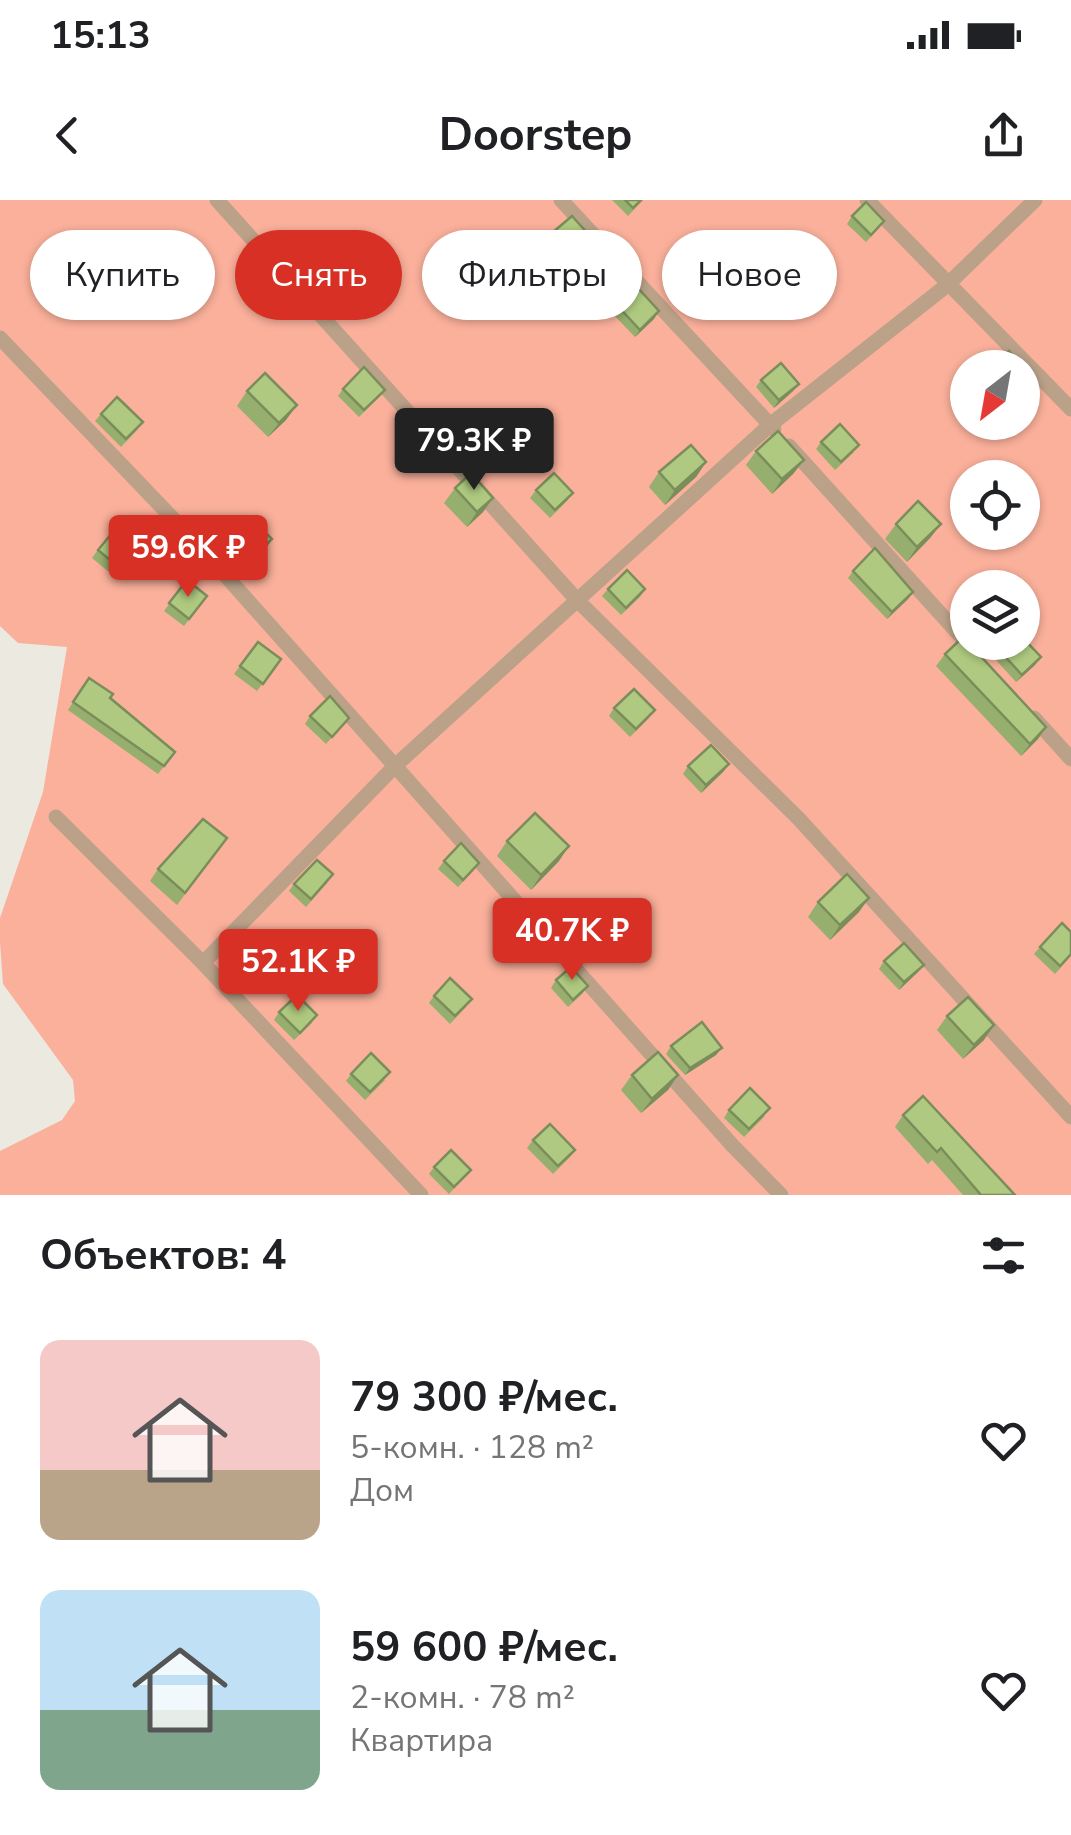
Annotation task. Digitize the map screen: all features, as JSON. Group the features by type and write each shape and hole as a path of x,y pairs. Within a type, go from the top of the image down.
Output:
{"lane":[{"path":"217,200 577,600 799,818 1071,1117"},
{"path":"561,200 992,672"},
{"path":"867,200 946,286 1071,410"},
{"path":"203,962 396,765 770,425 946,286 1035,200"},
{"path":"0,338 202,549 732,1145 781,1195"},
{"path":"1019,701 1071,760"},
{"path":"56,817 203,962 421,1195"}],"shaded area":[{"path":"0,200 1071,200 1071,1195 0,1195 0,1151 62,1120 75,1101 73,1080 3,984 0,918 43,792 67,647 18,643 0,626"}],"building":[{"path":"625,200 641,200 633,208"},
{"path":"866,202 884,221 871,235 852,216"},
{"path":"572,216 585,230 556,230"},
{"path":"642,293 659,311 640,330 631,320 642,320"},
{"path":"781,363 799,384 779,400 761,380"},
{"path":"364,367 385,390 364,410 343,389"},
{"path":"265,373 297,405 279,423 247,391"},
{"path":"117,397 143,422 126,439 101,414"},
{"path":"840,424 859,445 841,462 821,442"},
{"path":"778,431 804,460 782,479 756,451"},
{"path":"691,445 706,462 675,490 659,472"},
{"path":"471,473 493,498 477,512 455,488"},
{"path":"554,473 573,493 555,510 536,490"},
{"path":"918,501 941,524 917,547 896,524"},
{"path":"253,520 272,539 251,559 232,539"},
{"path":"122,521 140,536 116,565 98,550"},
{"path":"875,548 913,592 892,612 853,571"},
{"path":"627,570 645,589 626,608 608,589"},
{"path":"187,580 207,596 189,619 169,603"},
{"path":"258,642 281,659 263,684 240,666"},
{"path":"951,660 984,660 1046,727 1030,744"},
{"path":"1008,660 1038,660 1022,675"},
{"path":"89,678 113,694 110,698 175,752 164,766 73,702"},
{"path":"634,689 655,710 636,729 614,708"},
{"path":"330,696 349,718 332,737 310,716"},
{"path":"711,745 729,764 706,785 688,766"},
{"path":"535,813 569,846 541,875 507,841"},
{"path":"203,819 227,838 185,893 158,869"},
{"path":"461,843 479,863 463,880 444,861"},
{"path":"317,860 333,874 311,899 294,884"},
{"path":"847,874 869,898 840,925 818,902"},
{"path":"1062,923 1071,932 1071,954 1060,966 1040,947"},
{"path":"904,943 924,965 904,982 884,961"},
{"path":"571,967 588,986 573,1000 556,980"},
{"path":"450,978 472,999 455,1016 434,996"},
{"path":"297,995 317,1015 300,1033 279,1012"},
{"path":"968,997 994,1025 974,1045 947,1016"},
{"path":"702,1022 722,1048 690,1068 671,1046"},
{"path":"658,1052 678,1075 652,1099 632,1075"},
{"path":"371,1053 390,1072 370,1092 351,1074"},
{"path":"750,1088 770,1108 749,1129 729,1110"},
{"path":"923,1096 1015,1195 981,1195 941,1148 937,1152 903,1115"},
{"path":"550,1124 575,1150 558,1166 533,1140"},
{"path":"451,1150 471,1170 454,1187 434,1167"}]}
